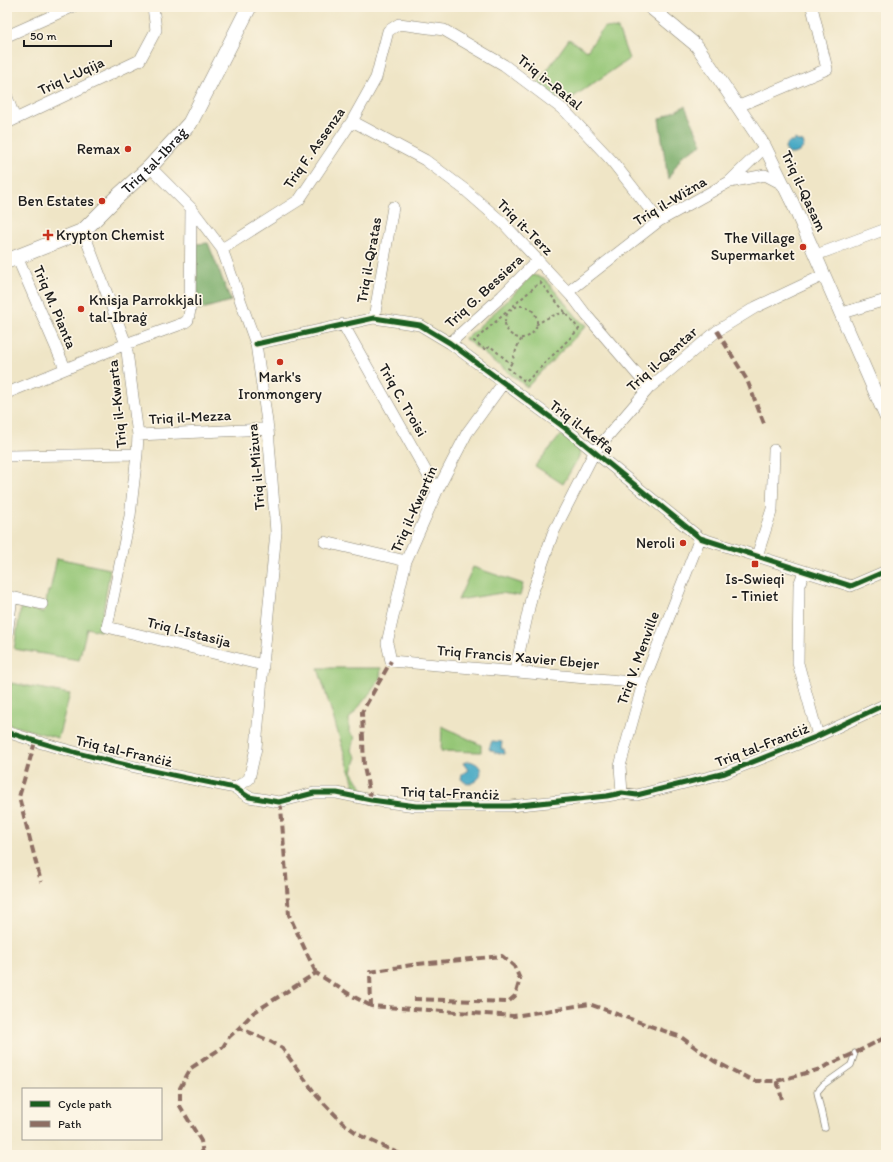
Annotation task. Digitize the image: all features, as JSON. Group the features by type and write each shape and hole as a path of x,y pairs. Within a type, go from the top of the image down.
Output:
{"main road":[{"name":"Triq tal-Ibraġ","path":"12,259 83,231 150,167 190,123 249,7"}],"street":[{"path":"7,36 72,7"},
{"name":"Triq l-Uqija","path":"11,121 140,60 156,30 153,7"},
{"name":"Triq il-Qasam","path":"650,7 697,46 739,106 765,147 793,204 842,313 886,417"},
{"path":"739,106 826,68 812,7"},
{"name":"Triq ir-Ratal","path":"388,31 399,24 444,30 504,65 565,111 612,161 659,221"},
{"name":"Triq F. Assenza","path":"222,249 299,200 352,121 376,78 388,31"},
{"path":"7,97 11,121"},
{"name":"Triq it-Terz","path":"352,121 425,160 464,189 503,223 568,292 648,388"},
{"name":"Triq il-Wiżna","path":"568,292 659,221 729,182 765,147"},
{"name":"Triq il-Miżura","path":"150,167 191,208 222,249 256,344 268,428 276,532 256,748 249,779 235,788"},
{"path":"729,182 765,175 782,184"},
{"name":"Triq il-Qratas","path":"374,318 393,207"},
{"path":"7,393 65,368 184,323 188,320 190,310 191,208"},
{"path":"816,256 886,229"},
{"name":"Triq il-Kwarta","path":"83,231 126,344 138,435 130,516 107,627"},
{"name":"Triq M. Pianta","path":"12,259 65,368"},
{"name":"Triq G. Bessiera","path":"450,343 502,296 538,260"},
{"name":"Triq il-Qantar","path":"515,671 532,594 553,533 595,451 648,388 717,331 756,307 824,275"},
{"path":"842,313 886,300"},
{"name":"Triq il-Keffa","path":"256,344 374,318 420,326 450,343 504,382 595,451 700,538 851,586 886,571"},
{"name":"Triq C. Troisi","path":"343,324 437,491"},
{"name":"Triq il-Kwartin","path":"391,661 387,644 406,561 437,491 467,433 504,382"},
{"name":"Triq il-Mezza","path":"138,435 268,428"},
{"path":"758,556 772,509 774,450"},
{"path":"7,456 137,454"},
{"name":"Triq V. Menville","path":"622,793 620,766 643,683 700,538"},
{"path":"325,542 406,561"},
{"path":"804,572 799,585 798,663 818,736"},
{"path":"7,635 10,596 42,604"},
{"name":"Triq l-Istasija","path":"107,627 263,665"},
{"name":"Triq Francis Xavier Ebejer","path":"391,661 643,683"},
{"name":"Triq tal-Franċiż","path":"7,732 35,742 112,762 235,788 249,797 279,802 314,793 336,792 371,800 416,806 510,806 608,796 622,793 638,795 725,773 818,736 886,704"}],"lane":[{"path":"825,1128 817,1092 823,1085 851,1065 854,1053"}],"path":[{"path":"522,338 511,335 505,326 506,315 540,282 566,313 579,329 526,382 508,368 522,338 532,333 536,325 546,318 566,313"},
{"path":"511,364 490,346 486,350 474,341 513,308 518,306 528,308 535,315 536,325"}],"green space":[{"path":"604,27 618,29 629,59 563,104 538,83 569,39 587,51"},
{"path":"685,106 702,144 682,156 668,179 659,119"},
{"path":"208,243 231,301 198,310 196,244"},
{"path":"532,275 544,278 581,322 587,325 527,387 465,339 507,301"},
{"path":"561,435 579,448 580,455 563,484 535,466"},
{"path":"57,558 110,569 100,631 87,628 79,660 14,649 21,607 44,613"},
{"path":"473,567 523,584 520,596 501,593 458,600"},
{"path":"318,668 381,668 380,678 349,719 349,732 355,737 351,750 357,757 352,771 364,791 362,793 336,789 355,788"},
{"path":"11,683 70,694 58,738 7,724"},
{"path":"442,726 481,745 481,752 441,751"}],"water":[{"path":"795,139 803,142 804,145 802,149 795,154 790,154 786,151 785,146 790,142 793,142"},
{"path":"492,741 502,742 501,749 504,749 505,754 496,753 489,749"},
{"path":"469,761 478,766 481,773 477,780 473,783 467,784 461,779 462,774 468,770 463,763"}],"marked path":[{"path":"717,331 747,380 765,426"},
{"path":"371,800 364,767 362,712 391,661"},
{"path":"35,742 19,797 41,882"},
{"path":"279,802 281,808 289,915 316,973"},
{"path":"414,999 508,1002 515,996 520,979 514,966 502,956 418,964 370,972 371,1006 514,1016 589,1004 681,1037 714,1061 754,1081 777,1081 817,1070 886,1037"},
{"path":"371,1006 316,973 253,1013 239,1028 270,1041 282,1048 317,1096 343,1123 361,1136 402,1155"},
{"path":"203,1155 201,1141 180,1106 180,1088 191,1068 223,1047 229,1037 239,1028"},
{"path":"777,1081 782,1099"}],"cycle path":[{"path":"256,344 374,318 420,325 450,343 565,428 700,538 851,586 886,571"},
{"path":"7,732 91,756 235,788 249,797 279,802 314,793 337,793 371,800 416,806 510,806 607,796 622,793 637,795 725,773 818,736 886,704"}],"place":[{"name":"Remax","path":"128,149"},
{"name":"Ben Estates","path":"102,201"},
{"name":"Krypton Chemist","path":"48,235"},
{"name":"The Village Supermarket","path":"803,247"},
{"name":"Knisja Parrokkjali tal-Ibraġ","path":"81,309"},
{"name":"Mark's Ironmongery","path":"280,362"},
{"name":"Neroli","path":"683,543"},
{"name":"Is-Swieqi - Tiniet","path":"755,564"}]}
